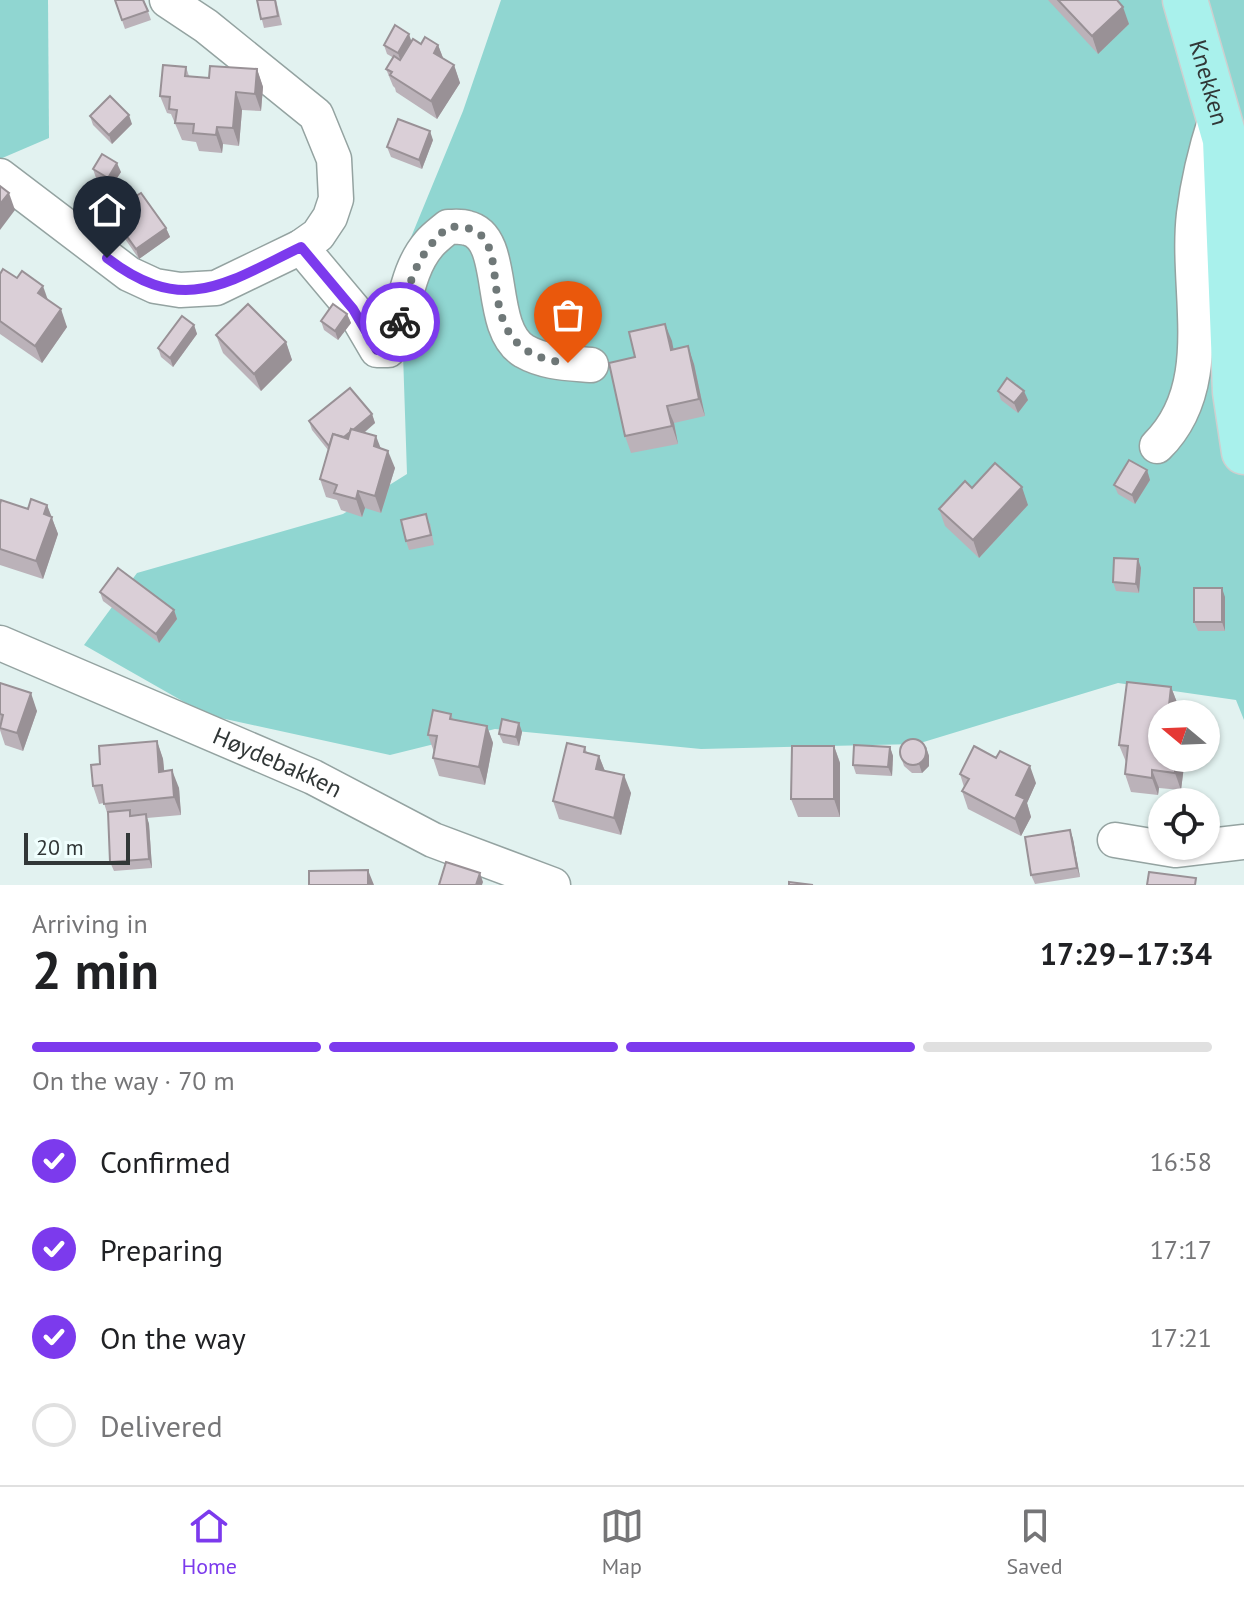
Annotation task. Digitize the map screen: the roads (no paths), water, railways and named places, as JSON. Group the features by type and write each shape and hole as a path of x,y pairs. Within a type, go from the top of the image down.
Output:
{"main road":[{"name":"Knekken","path":"1185,0 1235,182 1235,392 1244,452"}],"street":[{"path":"0,176 129,274 155,286 180,290 216,288 301,247 318,235 330,217 336,199 334,159 316,115 206,26 167,0"},
{"path":"1157,446 1172,432 1191,389 1195,359 1194,216 1208,143 1217,114"},
{"path":"301,247 353,309 377,350 388,350 397,333 410,281 428,245 448,227 469,228 481,237 490,252 503,319 510,338 523,350 545,361 591,365"},
{"name":"Høydebakken","path":"0,643 313,777 433,840 553,885"},
{"path":"1115,840 1175,850 1244,842"}]}
